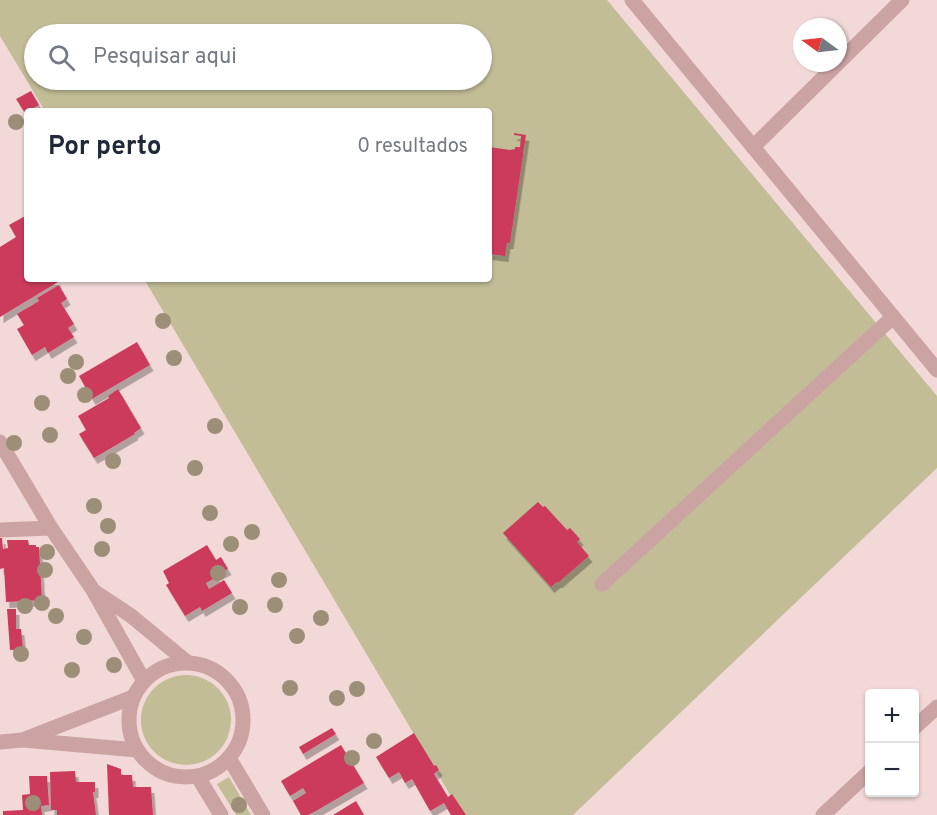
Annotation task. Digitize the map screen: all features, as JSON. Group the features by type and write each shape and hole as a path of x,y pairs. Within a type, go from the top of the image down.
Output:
{"street":[{"path":"632,0 937,370"},
{"path":"753,147 902,0"},
{"path":"602,584 893,317"},
{"path":"0,442 51,528 93,590 144,681"},
{"path":"0,530 51,528"},
{"path":"93,590 130,615 187,662"},
{"path":"187,662 205,666 221,674 234,688 242,705 244,724 240,742 230,758 215,770 198,777 181,778 163,773 148,764 137,750 130,733 129,715 134,697 144,681 163,667 187,662"},
{"path":"23,740 134,697"},
{"path":"919,724 937,707"},
{"path":"0,742 23,740 137,750"},
{"path":"230,758 263,815"},
{"path":"824,815 865,776"},
{"path":"198,777 221,815"}],"shaded area":[{"path":"0,0 607,0 937,396 937,468 573,815 462,815 146,282 492,282 492,108 43,108 32,90 492,90 492,24 24,24 24,76 0,36"},
{"path":"177,675 195,675 211,682 224,695 231,711 231,729 224,745 211,758 195,765 177,765 161,758 148,745 141,729 141,711 148,695 161,682"},
{"path":"229,777 251,815 236,815 217,784"}],"building":[{"path":"31,91 39,105 34,108 24,108 24,111 16,99"},
{"path":"514,133 526,135 510,243 507,243 505,256 492,254 492,147 510,150 520,147 521,136 514,135"},
{"path":"24,217 24,282 58,282 0,317 0,247 16,237 9,225"},
{"path":"59,285 67,299 61,303 74,324 68,328 74,337 48,353 45,347 32,355 17,329 24,325 17,314 39,301 37,298"},
{"path":"137,342 150,365 92,399 79,376"},
{"path":"118,389 141,428 135,434 94,458 79,434 86,430 78,416 109,398 108,396"},
{"path":"538,502 543,507 545,506 567,530 570,528 580,539 577,542 589,556 551,587 503,533"},
{"path":"0,538 2,538 3,549 8,548 7,540 28,540 29,545 39,547 42,600 6,602 4,568 0,569"},
{"path":"207,545 216,560 221,557 228,569 220,573 218,570 214,572 217,577 206,583 209,589 224,580 232,593 202,611 200,607 185,616 166,585 169,583 163,571"},
{"path":"7,609 16,609 16,629 21,629 23,649 10,650"},
{"path":"332,728 336,734 303,754 299,747"},
{"path":"414,733 434,766 436,765 439,770 434,774 448,797 452,794 466,815 451,815 444,803 430,811 412,779 405,783 399,772 389,778 376,757"},
{"path":"341,745 364,783 316,811 308,815 301,815 293,801 306,793 303,788 290,796 281,781"},
{"path":"107,764 121,769 121,775 132,775 133,787 151,787 153,815 109,815"},
{"path":"75,771 76,782 95,782 95,792 93,792 96,815 57,815 57,810 51,810 50,772"},
{"path":"29,776 47,776 49,805 41,806 42,815 3,815 3,811 23,810 22,795 30,794"},
{"path":"356,801 364,815 333,815"}]}
